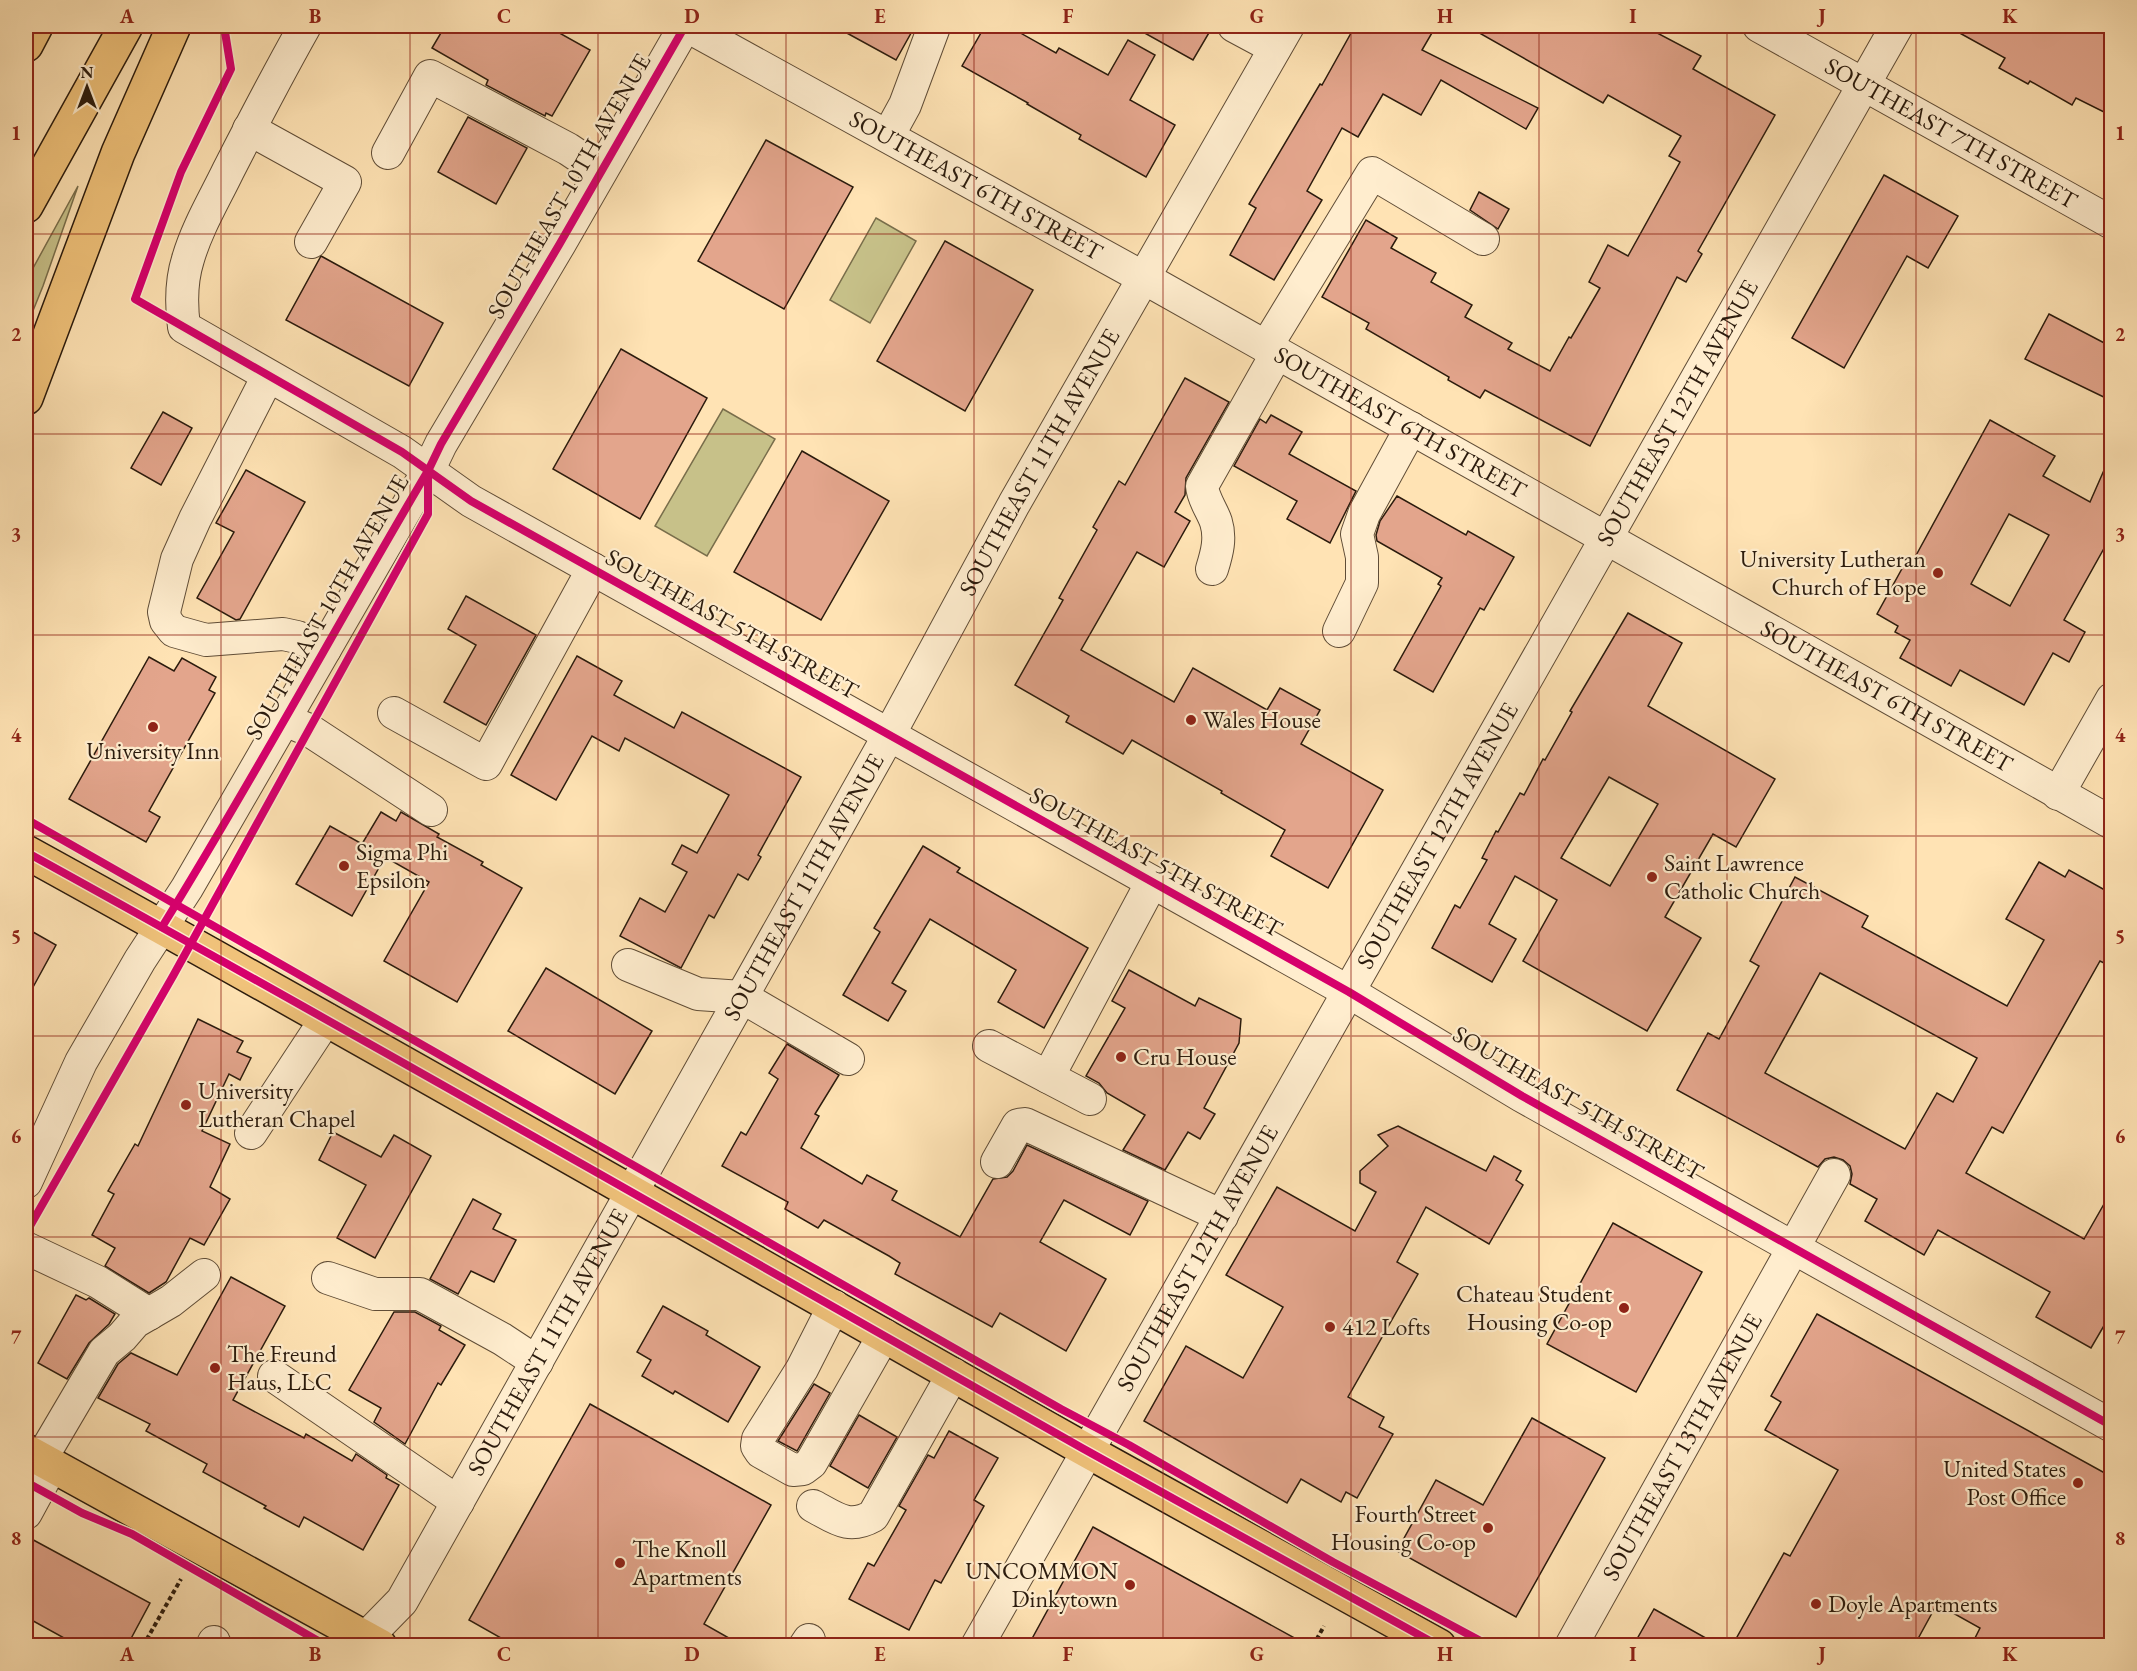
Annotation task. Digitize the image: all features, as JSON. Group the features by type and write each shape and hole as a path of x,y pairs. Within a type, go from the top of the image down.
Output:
{"main road":[{"path":"26,45 36,26"},
{"path":"26,206 126,26"},
{"path":"26,398 118,153 174,26"},
{"path":"26,852 633,1192 1089,1452 1438,1646"},
{"path":"39,1458 368,1643"}],"street":[{"path":"305,26 249,129 345,182 311,242"},
{"name":"SOUTHEAST 6TH STREET","path":"686,26 1144,278 2112,823"},
{"name":"SOUTHEAST 10TH AVENUE","path":"26,1182 81,1062 140,960 187,888 429,470 441,444 686,26"},
{"path":"1234,26 1282,37"},
{"name":"SOUTHEAST 7TH STREET","path":"1759,26 1865,83 2112,223"},
{"name":"SOUTHEAST 12TH AVENUE","path":"977,1646 1897,26"},
{"path":"888,136 905,105 934,27"},
{"name":"SOUTHEAST 11TH AVENUE","path":"368,1643 402,1601 890,735 1014,504 1282,37"},
{"path":"388,153 430,76 568,149 602,171"},
{"name":"SOUTHEAST 5TH STREET","path":"249,129 202,223 188,259 181,305 184,327 429,470 462,495 1349,993 1522,1096 2112,1426"},
{"path":"1212,569 1219,547 1217,523 1202,486 1272,350 1372,173 1483,239"},
{"path":"268,376 177,559 164,612 166,621 174,631 206,640 283,634 297,637 325,649"},
{"path":"1339,631 1362,583 1362,557 1357,534 1364,514 1411,428"},
{"path":"394,713 486,764 593,569"},
{"path":"2058,794 2112,699"},
{"path":"285,720 309,730 431,810"},
{"path":"1048,1077 1152,882"},
{"path":"628,965 698,994 742,997 848,1059"},
{"path":"251,1133 326,1019"},
{"path":"989,1046 1090,1099"},
{"path":"997,1162 1018,1125 1025,1124 1222,1216"},
{"name":"SOUTHEAST 13TH AVENUE","path":"1571,1646 1834,1176"},
{"path":"26,1248 98,1282 149,1314"},
{"path":"26,1513 39,1458 104,1352 135,1322 171,1302 204,1275"},
{"path":"328,1278 375,1294 420,1294 502,1339 537,1362"},
{"path":"834,1306 802,1369 758,1439 757,1446 761,1452 794,1470 803,1469 811,1463 884,1335"},
{"path":"813,1506 847,1523 862,1522 873,1516 953,1374"},
{"path":"274,1376 458,1502"}],"path":[{"path":"143,1646 181,1579"},
{"path":"1313,1646 1324,1626"}],"shaded area":[{"path":"78,186 43,286 26,328 26,281"},
{"path":"876,218 916,241 870,323 830,300"},
{"path":"723,409 775,439 707,556 655,526"}],"building":[{"path":"445,26 547,26 590,50 552,116 546,113 545,116 486,85 488,80 432,48"},
{"path":"834,26 915,26 896,60"},
{"path":"985,26 1008,26 1056,53 1059,48 1108,75 1128,40 1155,55 1130,100 1175,125 1146,177 1079,139 1081,135 1028,103 962,66"},
{"path":"1132,26 1213,26 1193,60"},
{"path":"1355,26 1436,26 1422,50 1538,108 1526,129 1441,80 1421,115 1383,94 1358,137 1342,128 1307,191 1322,200 1274,280 1230,255 1256,208 1249,204 1320,84 1322,85"},
{"path":"1467,26 1644,26 1701,56 1693,69 1775,115 1698,251 1702,254 1686,282 1677,277 1590,446 1485,390 1480,398 1448,380 1449,377 1366,329 1369,323 1322,297 1366,220 1397,238 1391,248 1436,273 1431,282 1472,305 1465,317 1512,343 1508,349 1550,371 1600,288 1589,282 1608,245 1628,256 1680,162 1669,156 1681,136 1608,95 1603,103"},
{"path":"1947,26 2112,26 2112,116 2076,98 2072,105 2030,81 2028,84 1999,68 2005,58"},
{"path":"468,117 527,148 496,204 438,172"},
{"path":"766,140 853,187 784,309 698,261"},
{"path":"1884,175 1958,216 1928,268 1907,256 1844,368 1792,338"},
{"path":"1479,192 1509,209 1498,229 1470,210"},
{"path":"945,241 1033,290 965,411 877,361"},
{"path":"321,256 443,323 409,386 286,320"},
{"path":"2049,314 2112,347 2112,401 2025,359"},
{"path":"621,349 707,398 640,519 553,469"},
{"path":"1185,378 1229,402 1186,478 1185,495 1175,512 1190,521 1164,567 1137,552 1081,650 1174,702 1193,668 1267,710 1280,688 1320,710 1301,744 1383,790 1328,888 1271,856 1285,830 1132,740 1123,754 1066,722 1069,716 1015,685 1063,600 1059,598 1097,530 1093,527 1119,481 1125,485"},
{"path":"163,412 192,428 161,485 131,468"},
{"path":"1271,415 1302,432 1289,454 1356,491 1330,543 1287,519 1297,501 1234,466 1260,419 1266,423"},
{"name":"University Lutheran Church of Hope","path":"1990,420 2055,456 2043,476 2090,502 2112,452 2112,534 2064,620 2085,632 2069,662 2053,653 2024,705 1960,670 1951,686 1900,658 1910,640 1895,632 1898,626 1877,614 1909,556 1914,559","holes":["2009,514 2049,535 2010,606 1971,584"]},
{"path":"802,451 889,501 821,620 734,572"},
{"path":"246,470 305,502 240,619 236,620 197,598 234,532 216,523"},
{"path":"1397,496 1466,535 1468,531 1514,557 1484,610 1480,608 1433,692 1394,670 1441,586 1438,584 1442,578 1377,541 1376,535 1380,521"},
{"path":"466,596 536,635 486,725 444,702 476,645 448,629"},
{"path":"1628,613 1682,643 1648,706 1775,779 1736,847 1713,834 1665,917 1701,938 1647,1031 1523,961 1557,900 1515,876 1489,924 1516,939 1492,982 1432,948 1455,905 1460,908 1487,860 1482,858 1496,831 1498,832 1520,793 1524,795 1572,712 1570,711","holes":["1609,777 1658,804 1610,886 1561,858"]},
{"path":"577,656 622,681 614,695 674,728 682,712 801,777 758,855 761,857 748,880 738,874 714,918 709,915 681,968 620,936 640,898 665,912 687,872 672,864 682,845 697,853 729,795 625,738 619,751 592,736 556,800 511,775"},
{"name":"University Inn","path":"149,657 174,671 182,658 216,677 209,690 215,693 149,811 160,817 146,842 69,799"},
{"path":"381,812 396,821 401,812 439,834 437,837 483,862 481,865 522,888 457,1002 384,961 429,882 385,857 352,916 296,884 330,826 362,844"},
{"path":"923,846 960,868 957,872 1088,948 1044,1028 998,1002 1016,970 930,919 892,983 906,991 888,1021 843,995 880,932 874,928"},
{"path":"2039,862 2065,877 2069,870 2112,894 2112,967 2100,961 2003,1133 1992,1127 1966,1173 2084,1239 2112,1190 2112,1312 2091,1348 2036,1317 2050,1292 1938,1230 1924,1255 1865,1221 1877,1199 1850,1184 1852,1174 1850,1166 1843,1160 1834,1157 1825,1159 1818,1167 1677,1090 1708,1033 1719,1039 1759,966 1750,961 1795,877 1868,916 1862,927 2007,1006 2044,940 2006,919","holes":["1820,973 1977,1058 1953,1102 1937,1093 1905,1149 1765,1073"]},
{"path":"26,928 56,945 26,1000"},
{"path":"546,968 652,1031 615,1094 508,1031"},
{"path":"1129,970 1195,1006 1199,998 1241,1019 1239,1043 1204,1108 1215,1114 1200,1139 1188,1132 1165,1170 1123,1150 1145,1115 1107,1093 1099,1083 1086,1076 1125,1008 1112,1001"},
{"path":"198,1019 243,1041 237,1052 251,1058 240,1080 229,1074 202,1131 230,1144 210,1187 230,1199 204,1245 190,1238 166,1282 149,1293 105,1266 115,1248 92,1235 114,1194 108,1191 135,1144 138,1146"},
{"path":"787,1044 839,1075 815,1114 819,1116 801,1148 862,1184 867,1175 897,1191 892,1200 960,1237 993,1179 1007,1177 1013,1171 1027,1145 1148,1201 1130,1235 1064,1200 1040,1242 1106,1279 1066,1351 1000,1313 992,1327 895,1274 900,1263 889,1256 824,1220 818,1228 785,1209 788,1202 722,1166 741,1132 746,1135 778,1079 769,1073"},
{"name":"412 Lofts","path":"1398,1126 1486,1171 1494,1156 1521,1171 1516,1180 1523,1185 1489,1244 1426,1207 1397,1262 1418,1274 1348,1397 1384,1417 1379,1427 1393,1434 1357,1498 1346,1492 1341,1502 1301,1479 1287,1503 1144,1421 1186,1346 1243,1378 1283,1307 1226,1275 1277,1187 1355,1231 1376,1192 1360,1183 1360,1171 1388,1146 1378,1135"},
{"path":"333,1132 381,1157 394,1135 431,1156 375,1258 337,1238 366,1185 319,1160"},
{"path":"473,1199 501,1214 493,1229 516,1240 494,1282 471,1271 458,1294 430,1279"},
{"name":"Chateau Student Housing Co-op","path":"1613,1223 1702,1272 1636,1392 1547,1344"},
{"path":"231,1277 285,1306 233,1400 304,1438 306,1434 352,1461 356,1454 387,1475 386,1478 399,1485 363,1550 304,1517 299,1527 264,1508 266,1506 203,1472 207,1464 146,1431 150,1424 98,1398 118,1364 131,1353 177,1375"},
{"path":"76,1295 86,1300 89,1298 115,1314 109,1324 89,1343 67,1379 38,1363"},
{"path":"663,1306 708,1331 706,1335 760,1367 728,1422 675,1391 673,1394 642,1376 651,1360 637,1352"},
{"path":"394,1312 415,1312 441,1326 439,1330 465,1345 441,1385 438,1383 405,1444 374,1422 381,1408 349,1390"},
{"path":"1817,1314 2112,1477 2112,1646 1971,1646 1980,1628 1937,1604 1914,1646 1732,1646 1784,1553 1790,1556 1838,1470 1765,1430 1781,1402 1771,1396"},
{"path":"814,1384 830,1393 797,1451 778,1441"},
{"name":"The Knoll Apartments","path":"590,1404 771,1505 704,1624 743,1646 515,1646 469,1620"},
{"path":"859,1415 897,1437 868,1488 830,1466"},
{"name":"Fourth Street Housing Co-op","path":"1532,1418 1605,1458 1516,1617 1397,1551 1436,1480 1483,1505"},
{"path":"949,1431 998,1458 974,1500 984,1506 941,1583 935,1580 909,1630 849,1599 868,1563 874,1566 906,1510 899,1506 928,1455 934,1458"},
{"name":"UNCOMMON Dinkytown","path":"1093,1527 1309,1646 1028,1646"},
{"path":"26,1536 150,1603 127,1646 62,1646 66,1639 26,1617"},
{"path":"1654,1609 1720,1646 1633,1646"}],"cycle path":[{"path":"224,26 231,69 181,172 135,299 402,452 471,501 1349,992 1522,1096 2112,1426"},
{"path":"162,927 264,756 429,469 441,444 685,26"},
{"path":"26,1233 173,976 428,514 428,472"},
{"path":"26,819 1061,1409 1129,1445 1333,1562 1490,1646"},
{"path":"26,852 1082,1448 1439,1646"},
{"path":"26,1482 82,1513 132,1534 327,1646"}],"place":[{"name":"University Lutheran Church of Hope","path":"1938,573"},
{"name":"Wales House","path":"1191,720"},
{"name":"University Inn","path":"153,727"},
{"name":"Sigma Phi Epsilon","path":"344,866"},
{"name":"Saint Lawrence Catholic Church","path":"1652,877"},
{"name":"Cru House","path":"1121,1057"},
{"name":"University Lutheran Chapel","path":"186,1105"},
{"name":"Chateau Student Housing Co-op","path":"1624,1308"},
{"name":"412 Lofts","path":"1330,1327"},
{"name":"The Freund Haus, LLC","path":"215,1368"},
{"name":"United States Post Office","path":"2078,1483"},
{"name":"Fourth Street Housing Co-op","path":"1488,1528"},
{"name":"The Knoll Apartments","path":"620,1563"},
{"name":"UNCOMMON Dinkytown","path":"1130,1585"},
{"name":"Doyle Apartments","path":"1816,1604"}]}
